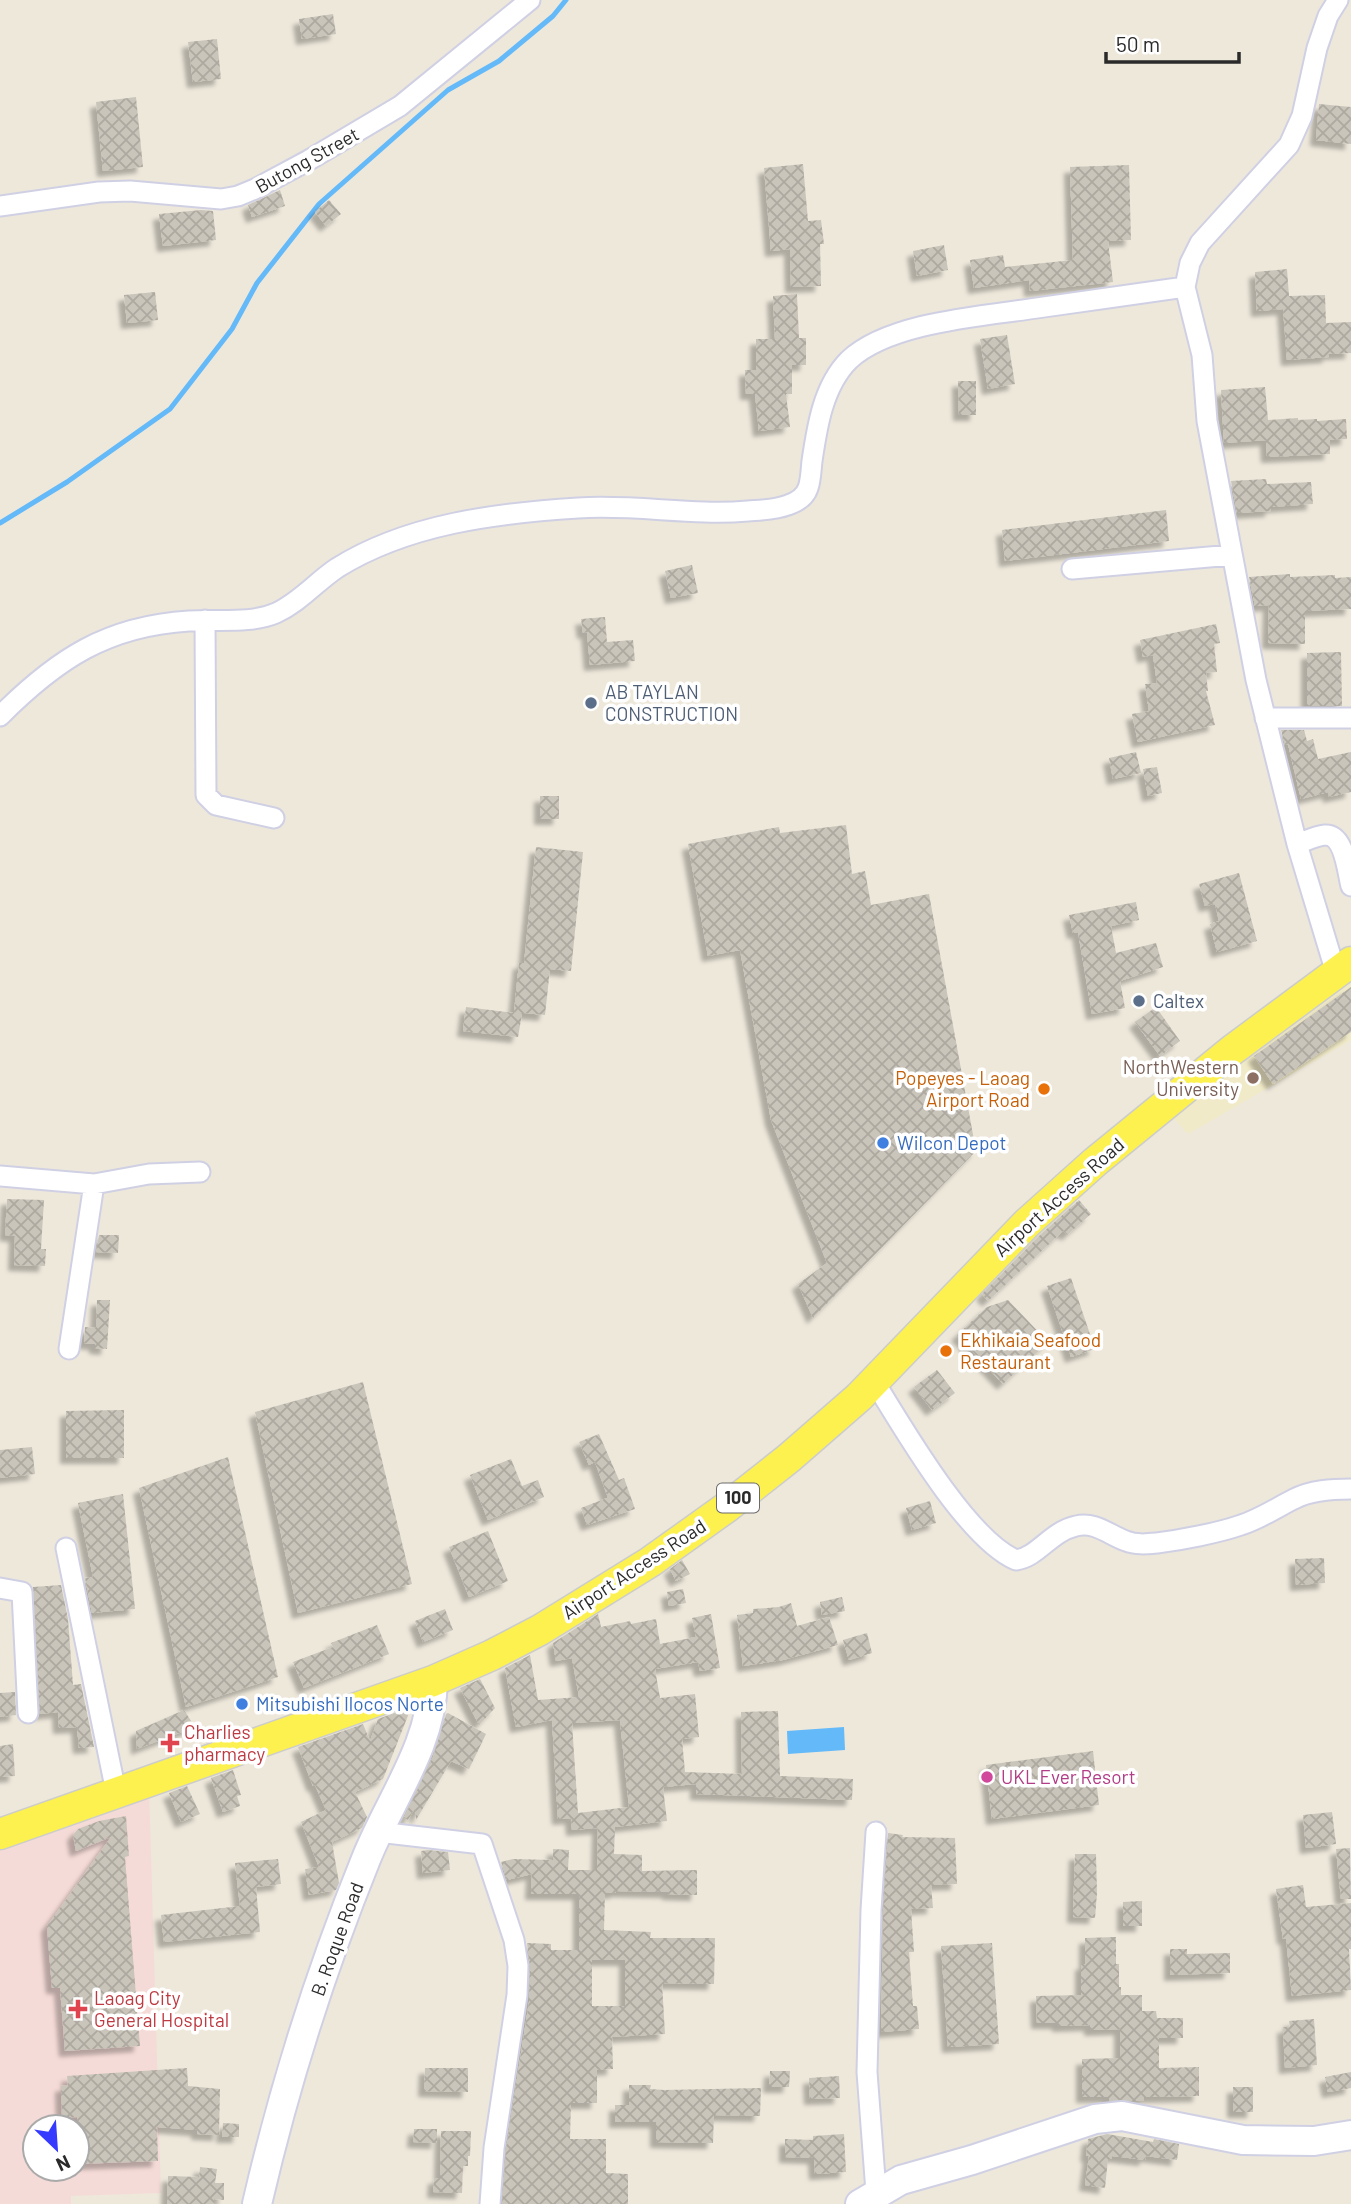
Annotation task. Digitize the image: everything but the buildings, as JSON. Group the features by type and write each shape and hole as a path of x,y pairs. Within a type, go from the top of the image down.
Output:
{"main road":[{"name":"Airport Access Road","path":"0,1835 433,1681 540,1630 650,1562 727,1507 859,1397 1027,1223 1095,1162 1231,1051 1344,967"}],"street":[{"name":"Butong Street","path":"0,205 99,192 130,191 221,199 237,196 309,160 400,106 530,0"},
{"path":"1338,0 1328,16 1317,48 1302,116 1289,145 1200,243 1190,263 1185,287 1202,355 1207,421 1265,718 1297,844 1344,967"},
{"path":"0,716 24,692 67,659 111,636 161,623 251,619 275,613 297,600 336,569 421,531 487,517 580,508 719,513 775,509 792,504 802,498 808,488 819,419 834,383 849,361 873,344 904,332 957,320 1185,287"},
{"path":"1072,569 1232,555"},
{"path":"205,620 206,795 216,805 274,818"},
{"path":"1265,718 1351,718"},
{"path":"1297,844 1318,836 1334,837 1341,848 1351,886"},
{"path":"0,1176 94,1184 149,1174 200,1172"},
{"path":"69,1349 94,1184"},
{"path":"874,1381 920,1454 976,1530 1016,1560 1030,1556 1047,1540 1078,1525 1092,1525 1138,1545 1241,1525 1313,1492 1351,1489"},
{"path":"66,1548 116,1792"},
{"path":"0,1588 22,1592 28,1713"},
{"name":"B. Roque Road","path":"257,2204 301,2040 348,1906 378,1832 421,1740 433,1697 433,1681"},
{"path":"378,1832 482,1844 514,1940 518,1966 517,1995 494,2148 490,2204"},
{"path":"876,1832 867,2072 868,2198 901,2179 972,2160 1095,2119 1122,2116 1243,2140 1314,2141 1351,2135"}],"shaded area":[{"name":"NorthWestern University","path":"1351,979 1351,1040 1188,1134 1172,1116 1277,1032"},
{"name":"Laoag City General Hospital","path":"149,1785 161,2193 71,2196 71,2204 0,2204 0,1848"}],"water":[{"path":"844,1727 845,1750 788,1754 787,1731"}],"waterway":[{"path":"0,523 67,482 170,409 232,329 257,283 319,204 448,90 499,61 553,16 566,0"}],"place":[{"name":"AB TAYLAN CONSTRUCTION","path":"591,703"},
{"name":"Caltex","path":"1139,1001"},
{"name":"NorthWestern University","path":"1253,1078"},
{"name":"Popeyes - Laoag Airport Road","path":"1044,1089"},
{"name":"Wilcon Depot","path":"883,1143"},
{"name":"Ekhikaia Seafood Restaurant","path":"946,1351"},
{"name":"Mitsubishi Ilocos Norte","path":"242,1704"},
{"name":"Charlies pharmacy","path":"170,1743"},
{"name":"UKL Ever Resort","path":"987,1777"},
{"name":"Laoag City General Hospital","path":"78,2009"}]}
